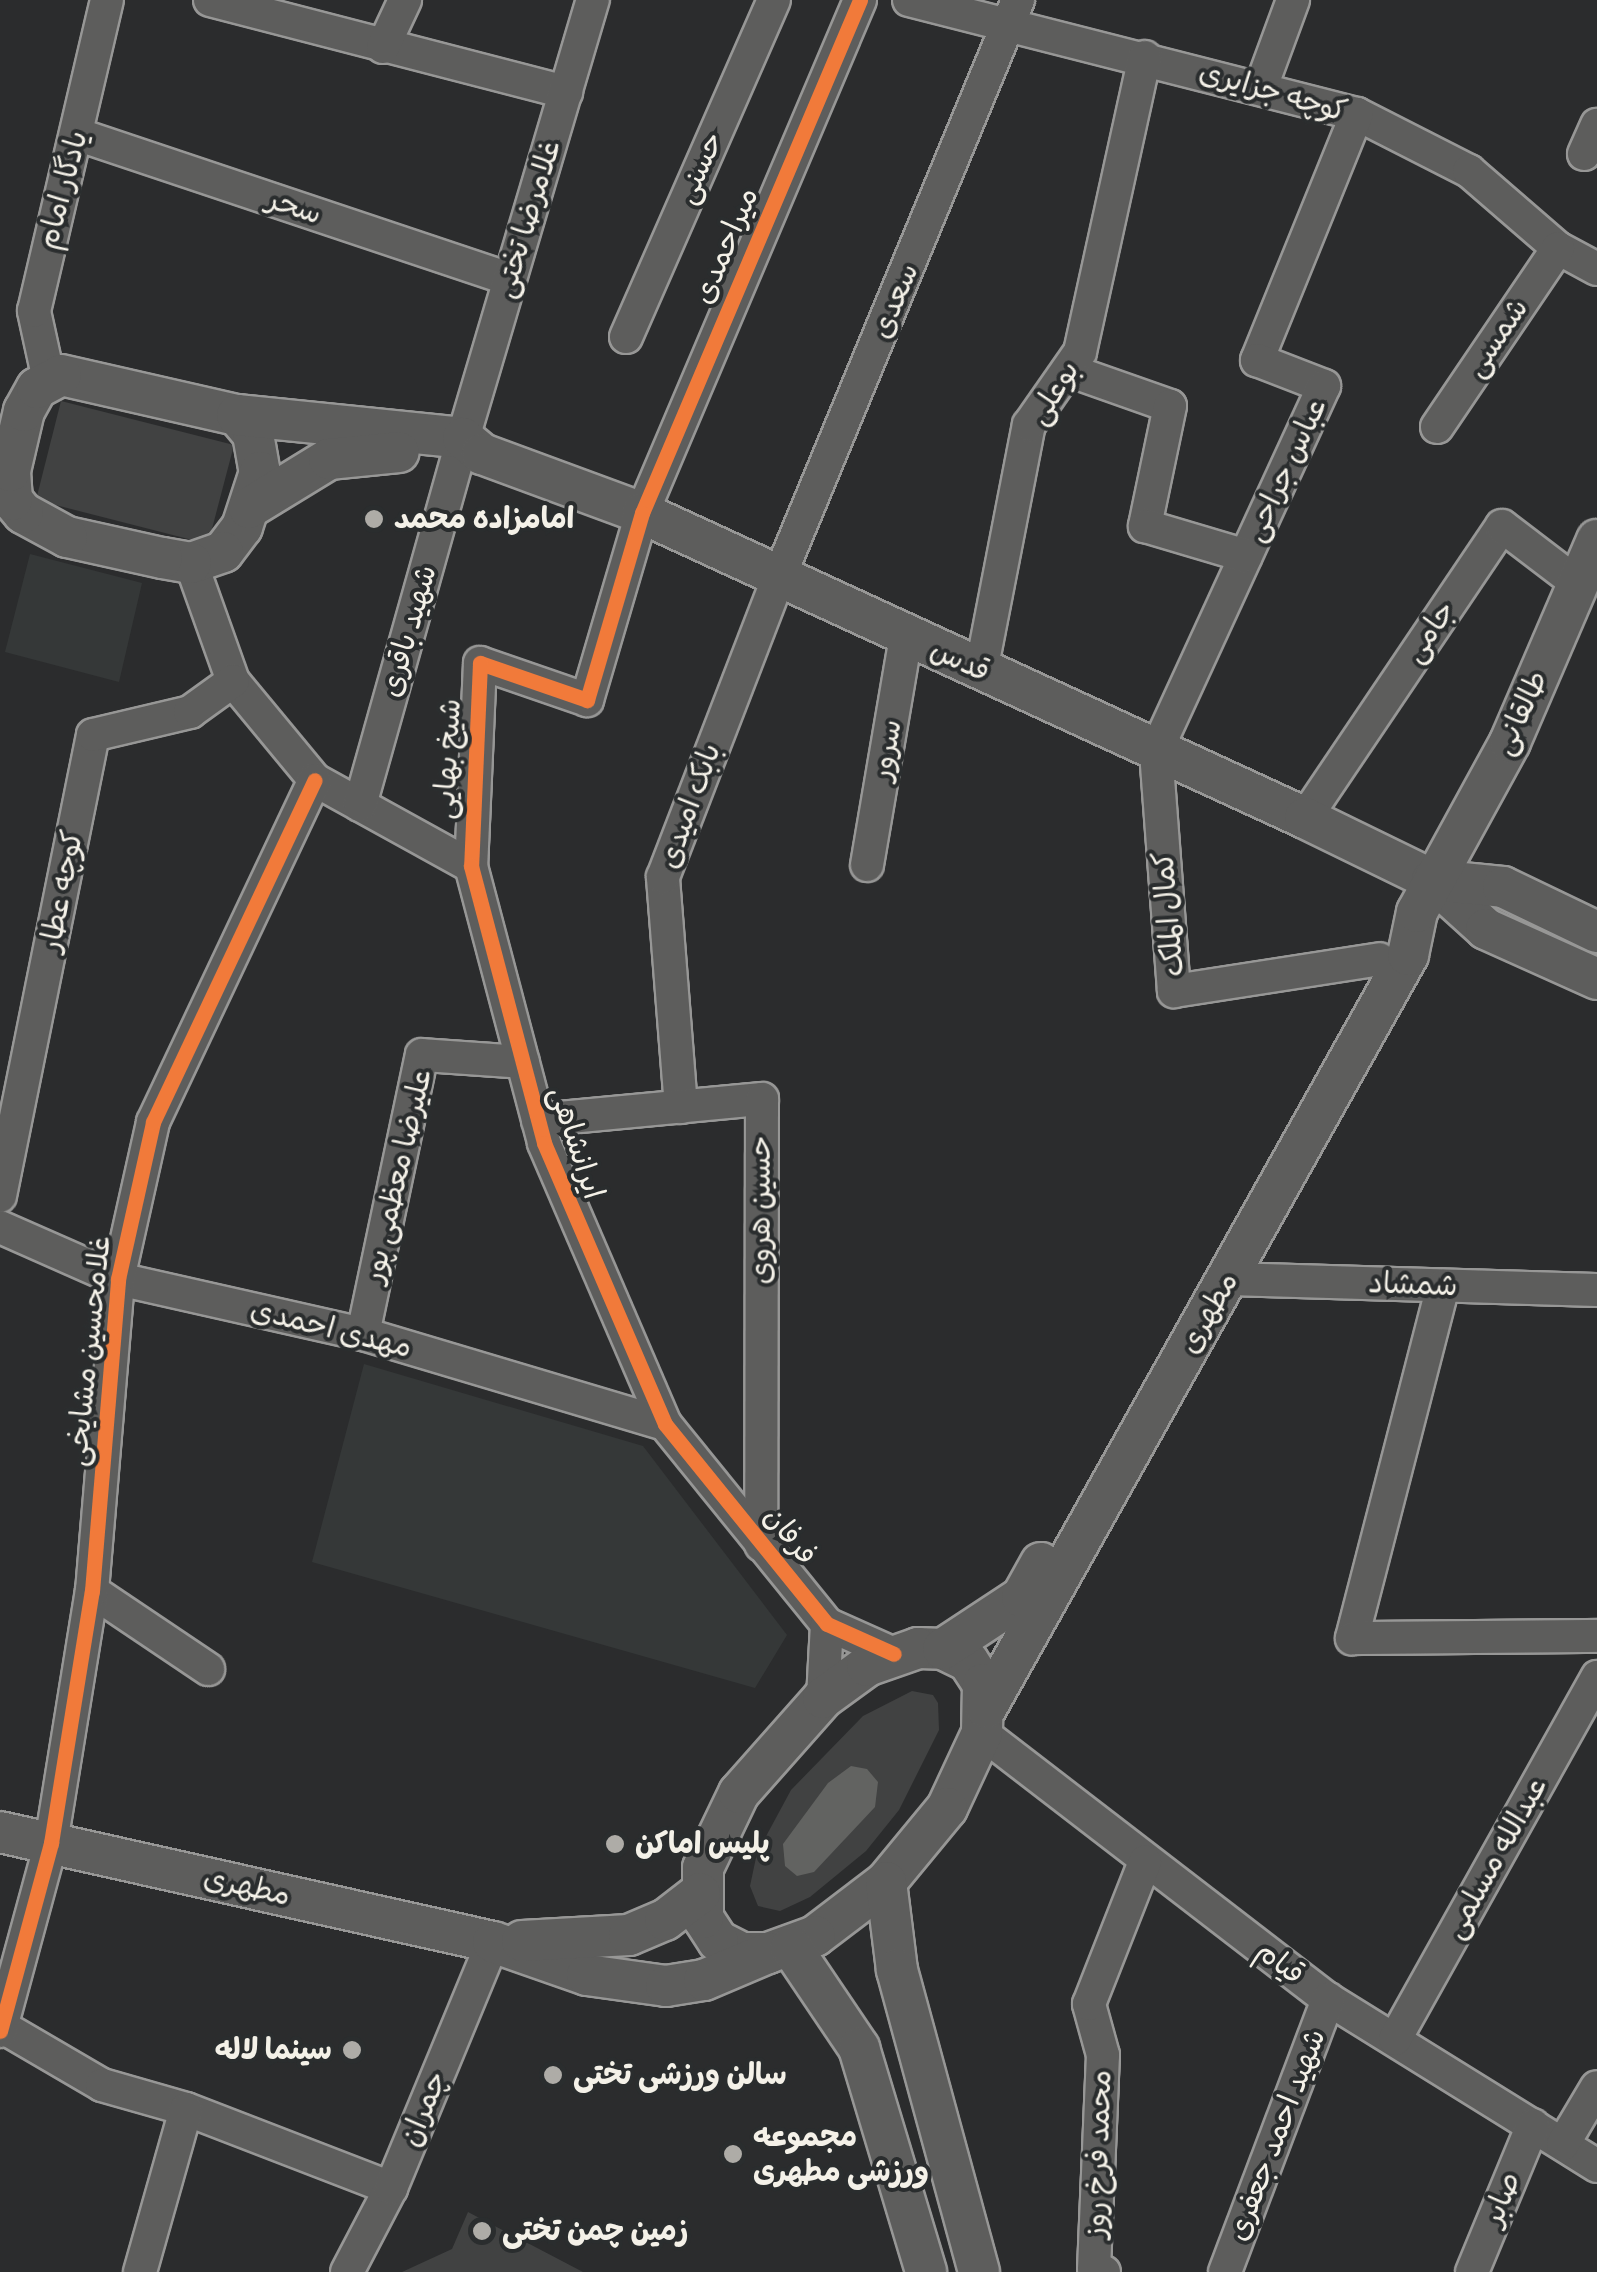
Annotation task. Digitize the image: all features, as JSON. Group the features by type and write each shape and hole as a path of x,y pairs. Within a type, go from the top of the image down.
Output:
{"main road":[{"path":"74,376 238,415 259,452 250,508 224,552 191,563 67,536 38,524 6,484 29,385 74,376"},
{"name":"قدس","path":"238,415 468,449 642,513 1306,818 1425,896"},
{"name":"قدس","path":"250,508 329,459 387,451 468,449"},
{"name":"طالقانی","path":"1425,896 1510,742 1597,540"},
{"path":"1425,896 1503,888 1597,932"},
{"path":"1425,896 1486,929 1597,979"},
{"name":"مطهری","path":"0,1832 494,1942 587,1974 666,1986 704,1980 780,1950 838,1921 886,1882 947,1808 984,1721 1380,960 1425,896"},
{"name":"مطهری","path":"943,1649 1022,1597 1408,955 1425,896"},
{"path":"926,2272 900,2172 860,2048 780,1950 742,1953 718,1941 703,1918 700,1893 711,1844 739,1793 823,1698 894,1654 943,1649 968,1660 982,1684 984,1721"},
{"path":"886,1882 898,1970 979,2272"},
{"name":"مطهری","path":"494,1942 629,1935 665,1920 700,1893"},
{"path":"900,2172 952,2162"}],"street":[{"name":"یادگار امام","path":"29,385 34,312 58,195 79,136 107,0"},
{"path":"210,0 566,92"},
{"path":"384,48 405,0"},
{"name":"غلامرضا تختی","path":"468,449 510,280 593,0"},
{"name":"حسنی","path":"626,336 774,0"},
{"name":"میراحمدی","path":"642,513 860,0"},
{"name":"کوچه جزایری","path":"909,0 1014,12 1145,58 1356,114 1469,171 1558,248 1597,270"},
{"path":"1262,88 1293,0"},
{"name":"سعدی","path":"779,577 1014,12"},
{"name":"بوعلی","path":"981,670 1030,426 1080,352 1145,58"},
{"name":"عباس جراحی","path":"1156,752 1324,386 1257,360 1356,114"},
{"name":"سحر","path":"79,136 510,280"},
{"name":"شمسی","path":"1437,428 1558,248"},
{"path":"1068,370 1170,406 1145,526 1246,556"},
{"name":"شهید باقری","path":"360,805 468,449"},
{"name":"شیخ بهایی","path":"471,866 480,663 586,700 642,513"},
{"name":"جامی","path":"1306,818 1502,526 1578,584"},
{"path":"191,563 233,681 314,780 471,866"},
{"name":"بابک امیدی","path":"682,1107 663,877 779,577"},
{"name":"سرور","path":"868,865 906,636"},
{"name":"کوچه عطار","path":"0,1196 93,735 190,712 233,681"},
{"name":"کمال الملک","path":"1156,752 1174,991 1380,960"},
{"name":"غلامحسین مشایخی","path":"1,2028 51,1843 92,1590 118,1279 153,1122 314,780"},
{"name":"ایرانشاهی","path":"471,866 538,1120 572,1220 665,1424"},
{"name":"علیرضا معظمی پور","path":"363,1334 422,1055 523,1062"},
{"name":"حسین هروی","path":"538,1120 762,1100 761,1544"},
{"name":"مهدی احمدی","path":"0,1227 118,1279 363,1334 665,1424"},
{"name":"شمشاد","path":"1217,1278 1597,1290"},
{"path":"1443,1286 1352,1638 1597,1636"},
{"name":"فرفان","path":"665,1424 826,1624 894,1654"},
{"path":"92,1590 208,1669"},
{"path":"823,1698 826,1624"},
{"name":"عبدالله مسلمی","path":"1395,2039 1597,1677"},
{"name":"قیام","path":"984,1721 1146,1862 1328,1999 1597,2166"},
{"name":"محمد فرخ روز","path":"1104,2272 1094,2269 1103,2055 1089,2004 1146,1862"},
{"name":"چمران","path":"347,2272 392,2188 494,1942"},
{"name":"شهید احمد جعفری","path":"1225,2272 1328,1999"},
{"path":"1,2028 102,2085 186,2108 392,2188"},
{"path":"1563,2144 1597,2087"},
{"path":"140,2272 186,2108"},
{"name":"صابر","path":"1472,2272 1532,2125"}],"shaded area":[{"path":"61,401 234,445 208,544 36,500"},
{"path":"30,554 142,583 119,682 5,652"},
{"path":"364,1364 643,1446 787,1635 755,1688 312,1562"},
{"path":"912,1691 933,1695 938,1703 939,1730 899,1810 866,1851 810,1897 780,1911 758,1906 750,1886 757,1853 791,1790 863,1716"},
{"path":"851,1766 867,1769 878,1782 875,1807 814,1872 797,1876 785,1866 783,1844 828,1783"},
{"name":"زمین چمن تختی","path":"468,2212 583,2272 402,2272 452,2249"}],"cycle path":[{"path":"860,0 642,513 587,700 480,663 471,866 544,1143 665,1424 827,1624 894,1654"},
{"path":"0,2031 51,1843 92,1591 118,1279 153,1122 315,780"}],"place":[{"name":"امامزاده محمد","path":"374,519"},
{"name":"پلیس اماکن","path":"615,1844"},
{"name":"سینما لاله","path":"352,2050"},
{"name":"سالن ورزشی تختی","path":"553,2075"},
{"name":"مجموعه ورزشی مطهری","path":"733,2154"},
{"name":"زمین چمن تختی","path":"482,2231"}]}
